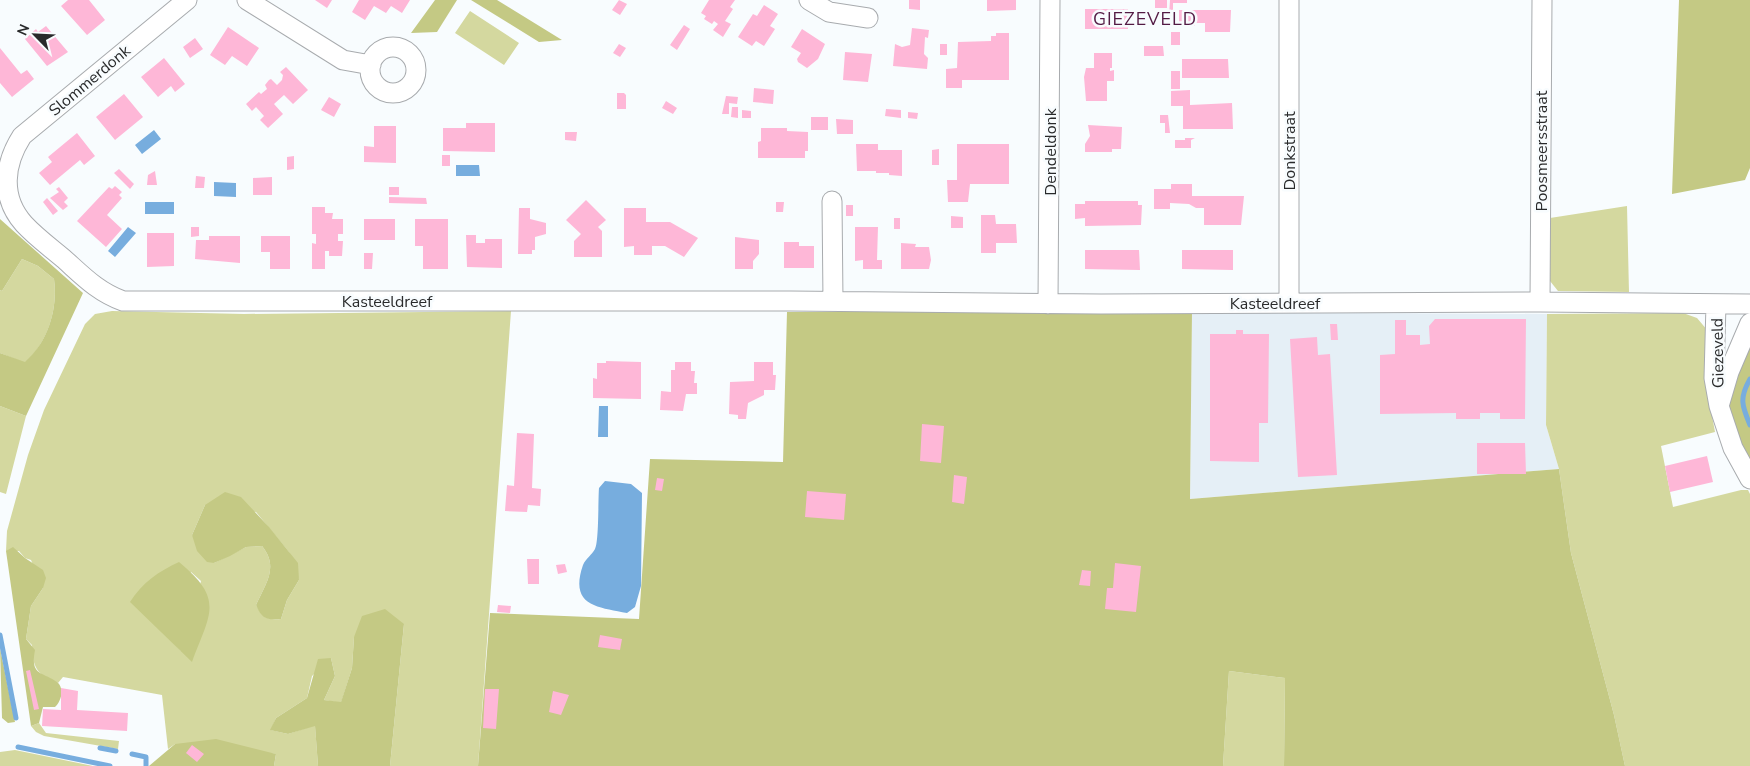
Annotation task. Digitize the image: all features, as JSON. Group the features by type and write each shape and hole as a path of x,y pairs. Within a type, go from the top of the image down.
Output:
{"street":[{"name":"Slommerdonk","path":"6,173 11,152 22,136 187,0"},
{"path":"246,0 343,60 371,65"},
{"path":"809,0 830,12 868,18"},
{"name":"Dendeldonk","path":"1048,304 1050,0"},
{"name":"Donkstraat","path":"1289,0 1290,303"},
{"name":"Poosmeersstraat","path":"1540,302 1542,0"},
{"name":"Kasteeldreef","path":"6,173 10,198 23,223 98,290 123,301 833,301 1048,304 1540,302 1716,304"},
{"path":"832,201 833,301"},
{"name":"Giezeveld","path":"1750,304 1716,304 1714,378 1720,406 1733,448 1750,479"},
{"name":"Giezeveld","path":"1720,406 1729,372 1750,323"}],"shaded area":[{"path":"1192,312 1547,314 1546,425 1559,469 1190,499"}],"green space":[{"path":"435,0 457,0 437,32 411,33"},
{"path":"471,0 497,0 562,40 539,42"},
{"path":"1679,0 1750,0 1750,168 1745,180 1672,194"},
{"path":"470,11 519,43 504,65 455,33"},
{"path":"1627,206 1629,292 1558,291 1550,281 1550,218"},
{"path":"0,219 83,293 26,416 0,406 0,353 25,362 40,345 53,313 54,279 38,266 22,259 2,291 0,290"},
{"path":"22,259 38,266 54,279 55,290 50,324 40,345 25,363 0,353 0,290 2,291"},
{"path":"112,311 244,314 511,311 478,766 390,766 404,624 354,637 352,668 341,703 324,700 335,676 331,658 312,676 307,698 276,718 271,730 288,734 315,725 318,766 274,766 276,754 175,744 168,749 162,695 63,677 58,683 40,673 33,659 32,645 26,639 31,606 43,588 31,560 25,558 19,551 6,551 7,531 28,455 44,410 85,324 95,314","holes":["205,505 256,512 289,552 299,580 287,600 281,619 266,617 256,605 267,582 270,568 270,561 262,546 246,547 214,563 192,535","191,572 201,581 181,651 162,631"]},
{"path":"787,312 1192,312 1190,499 1559,469 1571,553 1614,715 1625,766 1284,766 1285,678 1229,671 1223,766 478,766 490,613 639,619 650,459 783,462"},
{"path":"1683,313 1697,318 1708,331 1710,405 1715,432 1661,446 1673,507 1741,490 1748,490 1750,494 1750,766 1625,766 1614,715 1571,553 1559,469 1546,425 1547,314"},
{"path":"1750,342 1750,467 1727,413 1737,366"},
{"path":"0,406 26,416 6,494 0,492"},
{"path":"225,492 241,497 269,527 298,563 299,580 287,600 281,619 265,618 256,605 267,582 270,568 270,561 262,546 246,547 214,563 207,562 197,551 192,535 205,505"},
{"path":"13,547 43,570 46,578 43,588 31,606 26,639 35,650 34,664 38,672 57,682 61,688 57,705 55,707 43,707 39,723 31,726 6,551"},
{"path":"179,562 194,575 203,587 208,597 210,608 204,631 192,662 130,602 152,578"},
{"path":"385,609 404,624 390,766 318,766 315,726 288,734 270,730 276,718 307,698 318,659 331,658 335,676 324,700 341,702 352,668 354,637 362,616"},
{"path":"0,647 15,722 8,723 2,718"},
{"path":"1229,671 1285,678 1284,766 1223,766"},
{"path":"39,723 46,733 119,741 118,749 44,736 36,732 31,726"},
{"path":"216,739 276,754 274,766 149,766 175,744"},
{"path":"15,750 93,766 0,766 0,752"}],"water":[{"path":"154,130 161,139 142,154 135,145"},
{"path":"456,165 479,165 480,176 456,176"},
{"path":"214,182 236,183 236,197 214,196"},
{"path":"145,202 174,202 174,214 145,214"},
{"path":"128,227 136,233 115,257 108,251"},
{"path":"599,406 608,406 608,437 598,437"},
{"path":"605,481 631,484 642,493 641,586 635,607 627,613 606,609 588,602 583,597 580,589 583,565 594,551 596,545 599,488"}],"building":[{"path":"68,0 89,0 105,20 87,35 61,6"},
{"path":"315,0 332,0 327,8"},
{"path":"359,0 410,0 402,13 391,6 386,13 374,6 365,20 352,12"},
{"path":"619,0 627,4 620,15 612,10"},
{"path":"709,0 735,0 730,7 733,9 725,21 731,24 723,37 713,30 718,24 714,21 712,24 704,19 706,16 701,13"},
{"path":"909,0 920,0 920,10 909,9"},
{"path":"987,0 1016,0 1016,10 987,11"},
{"path":"1155,0 1167,0 1167,8 1155,8"},
{"path":"1170,0 1187,0 1187,3 1173,3 1173,16 1169,16"},
{"path":"764,5 778,14 770,26 775,29 764,46 756,41 752,46 738,37 753,14 757,16"},
{"path":"1085,9 1128,9 1128,29 1085,29"},
{"path":"1179,10 1231,10 1230,32 1205,32 1205,23 1195,23 1195,26 1179,25"},
{"path":"684,25 690,29 677,50 670,45"},
{"path":"46,26 68,52 47,66 25,39 36,29 38,32"},
{"path":"228,27 259,48 247,66 232,56 225,65 210,55"},
{"path":"912,28 929,30 928,38 925,37 924,54 928,58 927,69 893,66 895,44 902,47 910,45"},
{"path":"802,29 825,44 818,59 807,68 798,62 797,59 801,53 791,47"},
{"path":"1171,32 1180,32 1180,45 1171,45"},
{"path":"996,33 1009,33 1009,80 962,80 962,88 946,88 946,69 957,68 958,42 991,41 991,36 996,36"},
{"path":"195,38 203,49 190,58 183,47"},
{"path":"619,44 626,48 620,57 613,53"},
{"path":"940,44 947,44 947,55 940,55"},
{"path":"1144,46 1163,46 1164,56 1144,56"},
{"path":"0,48 21,74 27,70 34,79 12,97 0,83"},
{"path":"845,52 872,54 868,82 843,80"},
{"path":"1094,53 1112,53 1112,68 1110,68 1110,71 1114,70 1114,81 1107,81 1107,101 1086,101 1084,77 1086,68 1094,68"},
{"path":"164,58 185,84 175,92 171,86 158,97 141,77"},
{"path":"1182,59 1228,59 1229,78 1182,78"},
{"path":"286,67 308,90 293,104 284,95 274,104 283,114 268,128 260,120 264,116 256,107 252,111 246,104 259,92 261,94 267,89 265,85 269,80 271,79 277,85 282,80 283,75 280,72"},
{"path":"1171,71 1180,71 1180,89 1171,89"},
{"path":"754,88 774,90 773,104 753,102"},
{"path":"1190,90 1190,105 1232,103 1233,129 1183,129 1183,106 1171,106 1171,91"},
{"path":"617,93 624,93 626,95 626,109 617,109"},
{"path":"124,94 143,117 115,140 96,117"},
{"path":"726,96 738,97 737,104 729,103 729,114 722,114"},
{"path":"329,97 341,104 334,117 321,110"},
{"path":"666,101 677,108 673,114 662,108"},
{"path":"732,107 738,107 738,118 731,117"},
{"path":"886,109 901,110 901,118 885,116"},
{"path":"742,110 751,111 751,118 742,118"},
{"path":"908,112 918,113 917,119 908,118"},
{"path":"1160,115 1168,115 1170,133 1165,133 1165,123 1160,123"},
{"path":"811,117 828,117 828,130 811,130"},
{"path":"836,119 853,120 853,134 837,134"},
{"path":"466,123 495,123 495,152 443,151 443,128 466,128"},
{"path":"1088,125 1122,127 1121,149 1112,149 1112,152 1085,152 1085,144 1090,136"},
{"path":"374,126 396,126 396,163 364,162 364,146 374,147"},
{"path":"761,128 787,128 787,131 808,132 808,151 805,151 805,158 758,158 758,142 761,141"},
{"path":"565,132 577,132 576,141 565,140"},
{"path":"77,133 95,156 84,165 80,160 50,185 39,173 52,162 48,157"},
{"path":"1185,138 1195,138 1191,140 1191,148 1175,148 1175,140 1185,140"},
{"path":"856,144 878,144 878,150 902,150 902,176 876,173 876,171 857,171"},
{"path":"957,144 1009,144 1009,184 970,184 968,202 948,202 947,180 957,180"},
{"path":"939,149 939,165 932,165 932,150"},
{"path":"442,155 450,155 450,166 442,166"},
{"path":"294,156 294,169 287,170 287,157"},
{"path":"119,169 134,184 130,189 114,173"},
{"path":"155,171 157,185 147,185 148,175"},
{"path":"196,176 205,177 204,188 195,188"},
{"path":"272,177 272,195 253,195 253,178"},
{"path":"1171,184 1192,184 1192,196 1244,196 1241,225 1204,225 1204,208 1196,208 1189,204 1170,203 1170,209 1154,209 1154,189 1171,189"},
{"path":"115,186 122,192 119,195 122,198 107,215 122,229 106,247 77,221 109,187 112,189"},
{"path":"59,187 68,198 64,202 68,206 63,210 50,198 59,192 56,189"},
{"path":"389,187 399,187 399,195 389,195"},
{"path":"389,197 426,198 427,204 389,203"},
{"path":"47,198 58,211 53,215 43,202"},
{"path":"586,200 606,220 598,227 602,231 602,257 574,257 574,241 581,234 566,220"},
{"path":"1085,201 1138,201 1138,205 1142,205 1141,225 1085,226 1085,218 1075,219 1075,204 1085,204"},
{"path":"776,202 784,202 783,212 776,212"},
{"path":"846,205 853,205 853,216 846,216"},
{"path":"312,207 325,207 325,213 333,213 332,219 343,219 343,234 338,234 338,241 343,241 342,256 329,256 329,251 325,251 325,269 312,269 312,243 316,244 316,234 312,234"},
{"path":"519,208 530,208 530,219 546,223 546,234 535,237 535,250 532,250 532,254 518,254"},
{"path":"624,208 646,208 646,222 670,222 698,238 684,257 665,246 652,246 652,255 634,255 634,246 624,247"},
{"path":"981,215 995,215 996,224 1016,224 1017,243 996,243 996,253 981,253"},
{"path":"951,216 963,217 963,228 951,228"},
{"path":"894,218 900,218 900,229 894,229"},
{"path":"364,219 395,219 395,240 364,240"},
{"path":"415,219 448,219 448,269 423,269 423,246 415,246"},
{"path":"191,227 199,227 199,236 191,237"},
{"path":"855,227 878,227 877,260 882,260 882,269 863,269 863,260 855,261"},
{"path":"147,233 174,233 174,266 147,267"},
{"path":"466,235 476,235 476,243 485,243 485,239 502,239 502,268 467,267"},
{"path":"209,236 240,236 240,263 195,259 196,240 209,240"},
{"path":"261,236 290,236 290,269 270,269 270,252 261,252"},
{"path":"735,237 759,240 759,254 753,261 753,269 735,269"},
{"path":"784,242 799,242 799,246 814,246 814,268 784,268"},
{"path":"901,243 916,244 915,247 929,247 931,260 929,269 901,269"},
{"path":"1085,250 1139,250 1140,270 1085,269"},
{"path":"1182,250 1233,250 1233,270 1182,269"},
{"path":"364,253 373,253 372,269 364,269"},
{"path":"1435,319 1526,319 1525,419 1500,419 1500,413 1480,413 1480,419 1456,419 1456,413 1380,414 1380,355 1395,354 1395,320 1406,320 1406,335 1420,335 1420,345 1430,344 1429,326"},
{"path":"1330,324 1337,324 1338,340 1331,340"},
{"path":"1236,330 1243,330 1243,334 1269,334 1268,423 1259,423 1259,462 1210,461 1210,334 1236,334"},
{"path":"1317,337 1318,355 1330,354 1337,475 1298,477 1290,339"},
{"path":"606,361 641,362 641,399 593,398 593,378 597,379 597,363 606,363"},
{"path":"675,362 691,362 691,371 695,371 694,383 697,383 697,394 686,394 683,411 660,410 661,391 671,392 671,370 675,370"},
{"path":"754,362 773,362 773,375 776,375 775,390 764,390 764,395 748,403 746,419 738,419 738,415 729,414 730,382 754,381"},
{"path":"922,424 944,426 941,463 920,461"},
{"path":"517,433 534,434 532,488 541,489 540,506 528,505 527,512 505,511 507,485 514,486"},
{"path":"1477,443 1525,443 1526,474 1477,474"},
{"path":"1707,456 1713,482 1670,492 1665,466"},
{"path":"954,475 967,477 964,504 952,502"},
{"path":"657,478 664,479 662,491 655,490"},
{"path":"807,491 846,494 844,520 805,517"},
{"path":"527,559 539,559 539,584 528,584"},
{"path":"1115,563 1141,566 1136,612 1105,609 1107,588 1113,588"},
{"path":"565,564 567,572 558,574 556,565"},
{"path":"1082,570 1091,571 1090,586 1079,585"},
{"path":"498,605 511,606 510,613 497,612"},
{"path":"600,635 622,639 620,650 598,647"},
{"path":"30,670 39,709 34,710 26,671"},
{"path":"61,688 78,691 77,710 128,713 127,731 42,726 43,709 61,710"},
{"path":"485,689 499,689 496,729 483,728"},
{"path":"553,691 569,695 561,715 549,712"},
{"path":"192,745 204,754 197,762 186,753"}],"waterway":[{"path":"1750,379 1743,397 1745,412 1750,425"},
{"path":"0,635 16,718"},
{"path":"18,747 110,766"},
{"path":"100,748 116,751"},
{"path":"132,754 146,757 146,766"}],"district":[{"name":"GIEZEVELD","path":"1145,19"}]}
